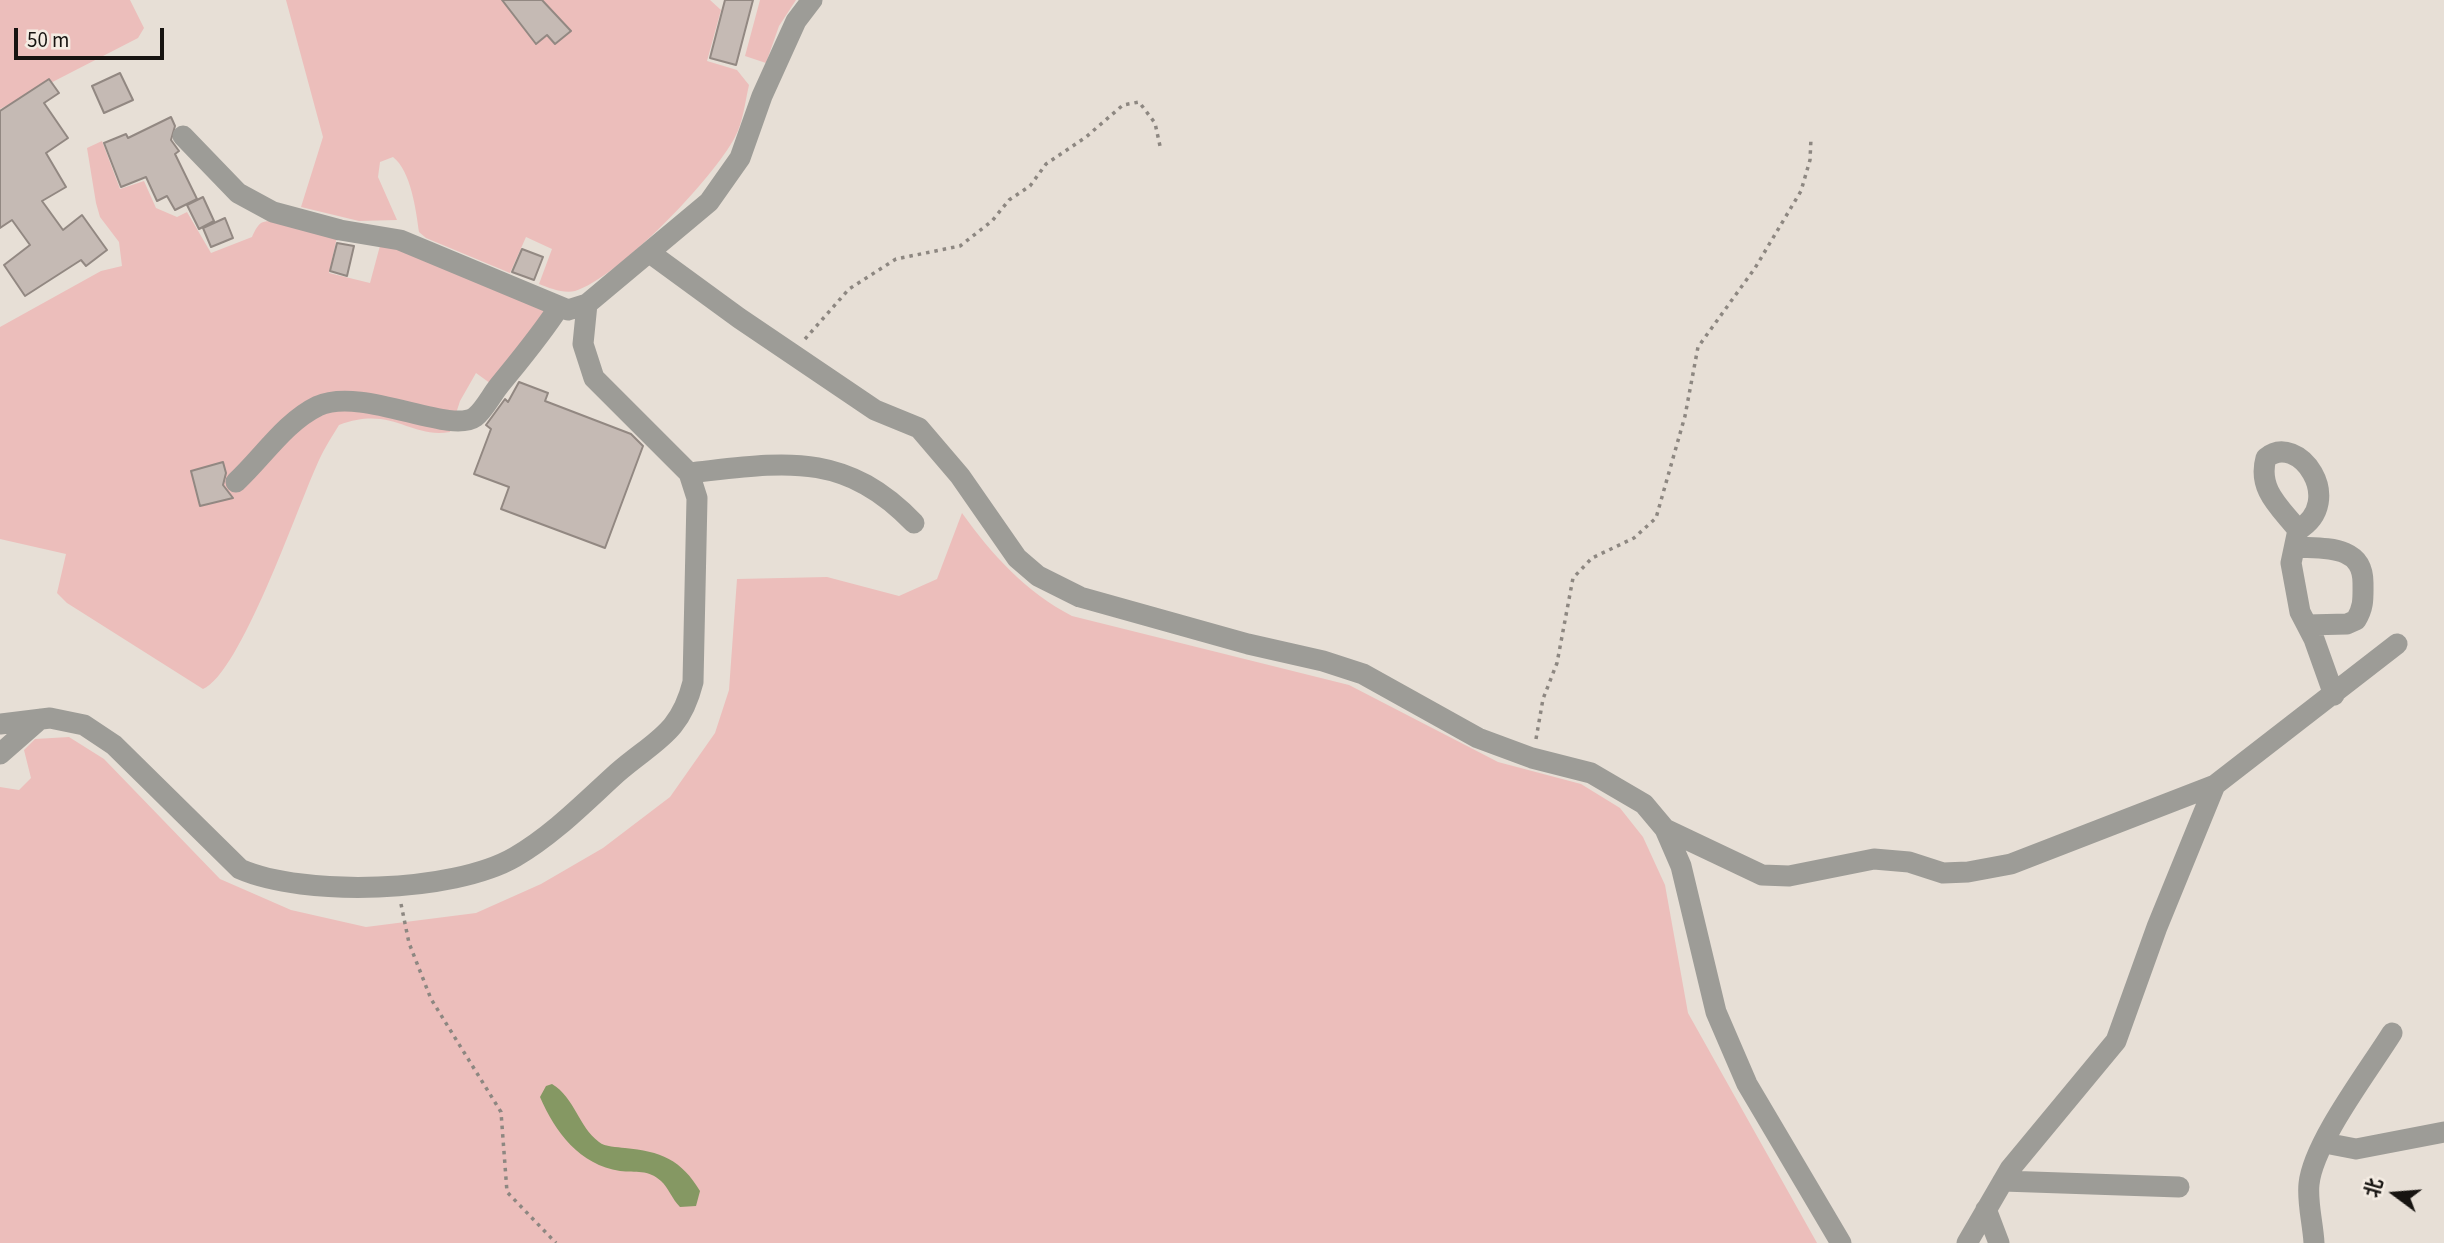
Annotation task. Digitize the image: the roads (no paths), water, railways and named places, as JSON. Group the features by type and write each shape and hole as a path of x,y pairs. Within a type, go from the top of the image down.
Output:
{"street":[{"path":"183,136 238,193 273,212 340,230 400,240 568,310 587,304 709,202 740,158 761,96 796,21 812,0"},
{"path":"650,253 875,410 919,428 960,476 1017,558 1038,576 1080,597 1363,674 1478,738 1532,758 1591,773 1644,804 1665,829 1681,866 1721,1024 1753,1095 1841,1243"},
{"path":"0,724 40,719 84,725 114,745 240,869 262,879 290,884 425,884 514,858 558,826 668,733 686,709 693,682 697,498 689,473 594,378 583,344 587,304"},
{"path":"236,482 287,428 320,406 344,401 391,406 453,422 474,418 540,337 559,307"},
{"path":"689,473 799,463 850,475 892,500 914,523"},
{"path":"2307,625 2347,624 2356,620 2363,608 2363,577 2360,564 2353,555 2296,539 2291,563 2300,612 2334,695"},
{"path":"1665,829 1762,875 1788,876 1874,859 1909,862 1943,873 1968,873 2011,864 2215,785 2397,645"},
{"path":"0,754 40,719"},
{"path":"1967,1243 2003,1181 2116,1041 2157,927 2215,785"},
{"path":"2314,1243 2309,1184 2325,1143 2392,1033"},
{"path":"2325,1143 2356,1149 2444,1132"},
{"path":"2003,1181 2179,1187"},
{"path":"1986,1209 1999,1243"}]}
